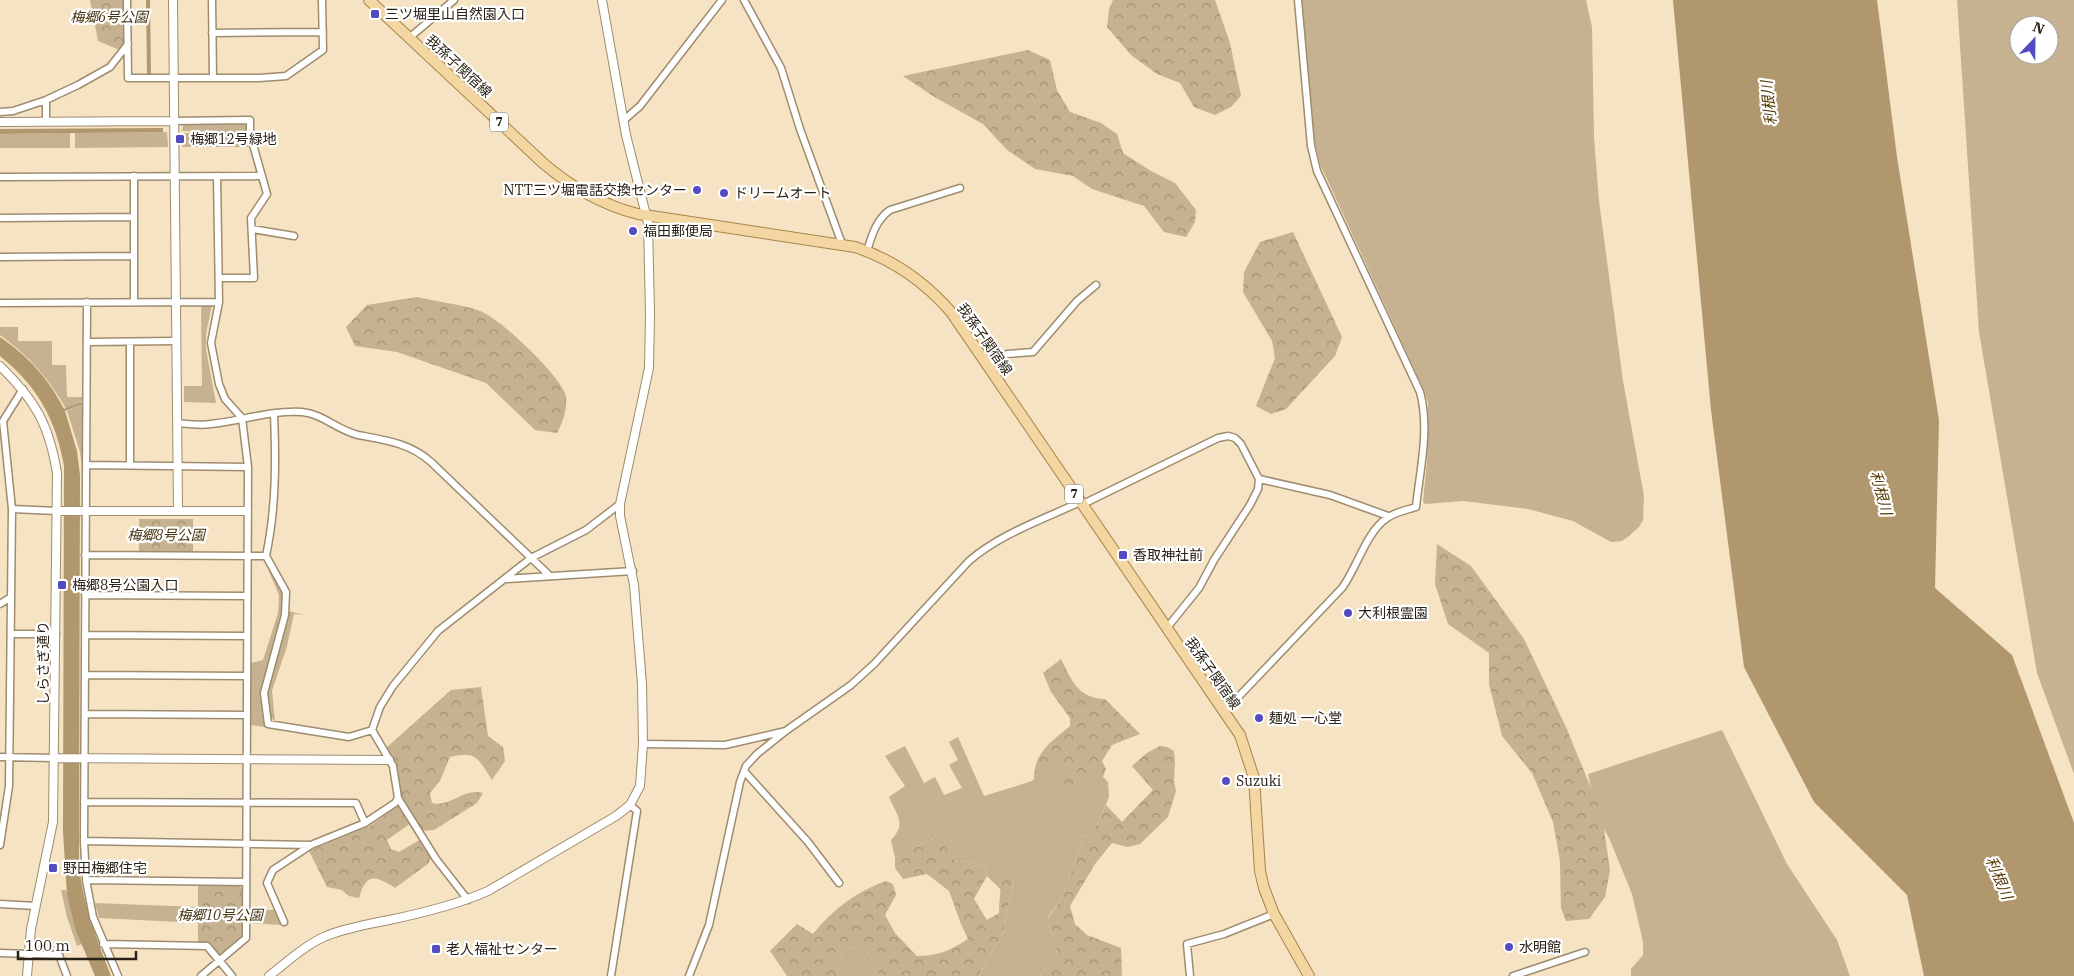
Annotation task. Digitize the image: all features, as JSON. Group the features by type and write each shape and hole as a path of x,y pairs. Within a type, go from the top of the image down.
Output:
{"main road":[{"name":"我孫子関宿線","path":"368,0 543,163 565,181 606,203 630,212 842,244 867,251 902,268 933,293 951,312 1166,630 1240,735 1251,765 1256,788 1260,870 1274,914 1310,976"}],"street":[{"path":"128,0 128,78 259,78 286,76 322,50 322,0"},
{"path":"173,0 178,511"},
{"path":"212,0 213,78"},
{"path":"409,38 454,0"},
{"path":"270,976 306,947 327,936 350,928 416,914 468,900 488,891 616,816 630,805 640,786 643,744 642,684 633,571 624,539 620,504 649,368 648,215 624,120 602,0"},
{"path":"624,120 640,106 722,0"},
{"path":"744,0 781,68 800,129 842,244"},
{"path":"1224,713 1342,588 1379,524 1388,516 1416,507 1424,445 1423,406 1413,375 1317,171 1311,146 1298,0"},
{"path":"212,33 323,32"},
{"path":"0,112 13,111 46,100 78,85 110,67 128,44"},
{"path":"46,100 46,122"},
{"path":"0,122 250,120 250,134 267,194 251,218 254,278 219,278"},
{"path":"134,176 134,302"},
{"path":"201,976 246,938 248,467 242,418 225,399 219,384 211,343 218,302 218,176"},
{"path":"0,178 262,176"},
{"path":"867,251 876,226 885,213 960,188"},
{"path":"0,218 134,217"},
{"path":"252,229 294,236"},
{"path":"0,257 133,256"},
{"path":"987,366 1007,354 1033,352 1077,301 1096,285"},
{"path":"87,302 86,465 83,511 85,675 81,758 84,841 86,880 93,917 118,976"},
{"path":"0,303 218,302"},
{"path":"87,342 176,341"},
{"path":"130,342 130,465"},
{"name":"しらさぎ通り","path":"0,366 23,389 37,409 54,452 60,511 56,634 59,758 54,822 36,906 28,954 27,976"},
{"path":"0,845 8,794 12,510 3,421 23,389"},
{"path":"177,423 210,425 242,418 291,412 312,414 349,432 390,441 417,451 432,462 550,576"},
{"path":"274,414 276,489 266,556 286,592 285,615 264,693 268,724 349,737 372,730"},
{"path":"689,976 710,925 735,802 744,771 757,754 787,730 851,685 874,664 969,561 994,542 1218,438 1228,436 1235,438 1241,444 1259,479 1258,489 1199,588 1166,630"},
{"path":"86,465 248,467"},
{"path":"1259,479 1330,495 1388,516"},
{"path":"468,900 436,859 398,798 393,766 372,730 380,706 393,686 438,631 531,558 586,530 620,504"},
{"path":"12,510 247,511"},
{"path":"85,555 266,556"},
{"path":"504,579 633,571"},
{"path":"85,595 247,596"},
{"path":"0,604 11,597"},
{"path":"11,634 56,634"},
{"path":"85,635 247,636"},
{"path":"85,675 247,676"},
{"path":"84,714 247,715"},
{"path":"643,744 726,745 787,730"},
{"path":"0,757 389,760"},
{"path":"744,771 808,842 840,883"},
{"path":"284,922 267,884 273,870 310,844 365,823 396,803 398,798"},
{"path":"84,802 356,803 365,823"},
{"path":"611,976 636,811 630,805"},
{"path":"84,841 310,844"},
{"path":"86,880 245,882"},
{"path":"0,904 36,906"},
{"path":"1190,976 1188,944 1224,934 1274,914"},
{"path":"103,944 207,946 232,976"},
{"path":"1513,976 1585,952"},
{"path":"0,953 58,956 67,976"}],"green space":[{"name":"梅郷6号公園","path":"90,0 124,0 124,45 120,50 98,41"},
{"path":"1113,0 1215,0 1230,43 1241,96 1231,107 1215,115 1194,107 1180,83 1157,74 1131,55 1107,27 1109,9"},
{"path":"1302,0 1586,0 1592,27 1594,137 1599,201 1623,381 1644,496 1643,520 1639,527 1622,541 1611,542 1573,521 1528,509 1463,501 1425,504 1423,502 1427,461 1428,403 1424,390 1320,164 1314,139"},
{"path":"1957,0 2074,0 2074,774 2037,673 1979,332"},
{"path":"1028,50 1050,60 1057,90 1070,112 1101,123 1117,134 1123,153 1151,171 1175,183 1196,210 1195,222 1186,237 1164,232 1144,206 1092,189 1073,176 1035,169 1007,150 983,124 936,98 903,76"},
{"path":"244,124 247,127 250,147 182,147 182,133 243,133 182,131 183,125"},
{"path":"167,132 168,147 75,148 75,133"},
{"path":"70,133 70,148 0,148 0,134"},
{"path":"1293,232 1342,337 1335,356 1286,409 1271,414 1256,406 1275,358 1272,341 1243,292 1244,272 1260,242"},
{"path":"417,297 480,311 501,324 527,347 551,372 565,393 565,414 557,433 535,430 486,383 397,352 355,346 346,327 367,305"},
{"path":"201,305 212,305 206,334 206,349 216,403 184,402 184,386 202,386"},
{"path":"0,327 18,327 18,341 52,341 52,365 66,365 67,397 83,397 82,401 66,409 37,368 0,335"},
{"path":"83,403 82,468 80,452 67,411"},
{"name":"梅郷8号公園","path":"139,519 193,519 193,552 139,552"},
{"path":"1437,544 1471,566 1524,639 1566,727 1602,815 1610,870 1605,897 1589,919 1566,921 1561,908 1560,861 1553,822 1532,773 1502,736 1489,684 1489,653 1448,624 1435,584"},
{"path":"265,562 283,594 281,613 260,693 265,727 250,725 251,663 263,660 278,613 279,595"},
{"path":"289,611 304,615 294,614 287,646 272,691 275,721 271,718 267,693"},
{"path":"1061,659 1073,681 1082,692 1096,698 1105,699 1140,734 1112,745 1102,761 1106,769 1103,777 1093,771 1074,788 1062,782 1060,759 1053,757 1034,779 1040,755 1050,743 1070,726 1070,718 1051,692 1043,673"},
{"path":"481,687 488,736 503,747 505,761 492,780 476,758 466,755 450,757 440,781 430,793 432,803 445,803 470,793 483,793 477,803 434,830 422,831 402,799 396,766 386,748 451,690"},
{"path":"1722,730 1787,864 1837,940 1850,976 1631,976 1631,969 1643,955 1643,942 1632,894 1610,840 1597,816 1588,774"},
{"path":"958,737 984,796 1032,781 1053,756 1100,774 1108,782 1109,797 1098,823 1086,836 1062,897 1048,917 1057,952 1040,976 978,976 1003,933 1014,879 1014,867 1005,875 1001,890 987,876 986,867 969,862 955,861 938,838 929,840 895,858 891,840 899,829 900,824 889,797 905,786 885,756 905,746 924,783 935,777 944,795 962,788 949,765 958,760 949,742"},
{"path":"1160,746 1174,751 1176,791 1168,817 1140,844 1127,847 1112,843 1095,864 1070,906 1075,924 1087,935 1121,948 1122,976 1040,976 1057,952 1048,918 1062,897 1086,836 1098,823 1106,805 1122,822 1153,790 1132,766 1147,753"},
{"path":"400,804 411,823 387,840 391,849 399,852 421,839 431,855 429,863 395,888 377,879 368,880 359,898 349,896 342,890 327,887 309,851 370,826"},
{"path":"939,838 955,861 969,862 986,867 987,876 974,899 987,920 999,913 1003,880 1005,874 1014,866 1014,879 1003,933 978,976 879,976 868,953 853,946 843,952 840,965 843,976 787,976 770,951 797,924 813,934 828,917 846,902 865,890 886,881 893,884 896,895 885,915 895,933 917,956 944,952 968,939 949,891 927,874 903,879 895,868 895,858 929,840"},
{"name":"梅郷10号公園","path":"198,886 239,886 242,888 242,936 221,954 217,954 208,942 198,942"},
{"path":"61,890 66,890 82,944 77,946 67,917"},
{"path":"95,903 198,907 198,923 99,918"},
{"path":"249,909 275,910 281,925 249,923"},
{"path":"853,946 868,953 879,976 843,976 840,966 843,952"}],"water":[{"path":"146,0 150,0 151,74 147,74"},
{"name":"利根川","path":"1673,0 1877,0 1897,157 1939,420 1935,588 2012,655 2074,823 2074,976 1924,976 1907,895 1814,802 1744,667 1711,410"},
{"path":"163,128 163,132 0,134 0,129"},
{"path":"0,337 20,352 37,369 51,387 64,409 81,402 82,404 65,411 77,451 80,475 79,866 87,908 111,976 95,976 76,931 67,895 63,831 64,466 56,433 50,418 24,379 0,356"}],"place":[{"name":"三ツ堀里山自然園入口","path":"375,14"},
{"name":"梅郷12号緑地","path":"180,139"},
{"name":"NTT三ツ堀電話交換センター","path":"697,190"},
{"name":"ドリームオート","path":"724,193"},
{"name":"福田郵便局","path":"633,231"},
{"name":"香取神社前","path":"1123,555"},
{"name":"梅郷8号公園入口","path":"62,585"},
{"name":"大利根霊園","path":"1348,613"},
{"name":"麺処 一心堂","path":"1259,718"},
{"name":"Suzuki","path":"1226,781"},
{"name":"野田梅郷住宅","path":"53,868"},
{"name":"水明館","path":"1509,947"},
{"name":"老人福祉センター","path":"436,949"}]}
